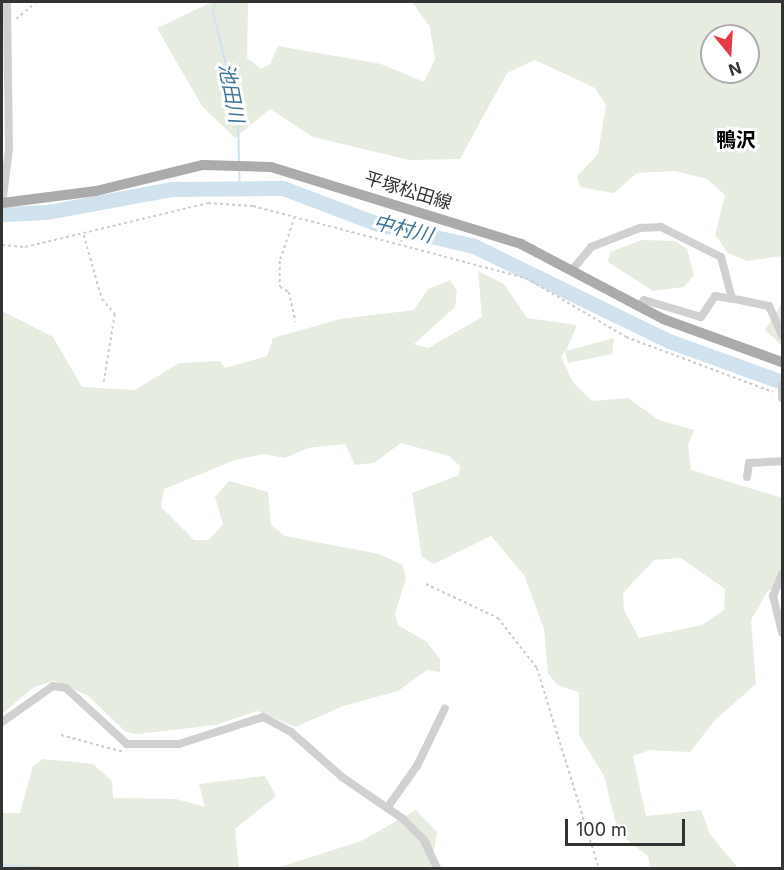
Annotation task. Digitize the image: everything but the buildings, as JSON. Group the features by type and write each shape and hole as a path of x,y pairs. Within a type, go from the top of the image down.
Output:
{"main road":[{"name":"平塚松田線","path":"2,203 96,191 204,165 271,167 502,237 572,270 638,308 783,362"}],"street":[{"path":"2,203 9,149 7,2"},
{"path":"572,270 591,247 640,228 661,227 721,257 732,299"},
{"path":"638,308 644,300 701,316 715,296 732,299 769,306 783,335"},
{"path":"747,477 749,463 783,461"},
{"path":"783,574 773,596 783,633"},
{"path":"2,722 30,706 46,688 61,686 119,740 141,745 179,744 263,717 291,732 342,777 387,808 424,840 437,868"},
{"path":"387,808 417,766 445,708"}],"path":[{"path":"8,26 36,2"},
{"path":"2,245 25,247 208,203 295,216 401,243 537,283 626,337 781,391"},
{"path":"295,216 280,261 280,287 289,292 296,322"},
{"path":"401,243 407,223"},
{"path":"83,234 102,298 116,314 104,382"},
{"path":"426,584 498,618 537,668 599,868"},
{"path":"61,735 104,751 126,752 141,745"}],"shaded area":[{"path":"212,2 248,2 247,58 261,69 270,64 278,46 381,64 424,82 435,59 430,27 412,2 782,2 782,256 747,261 728,253 715,235 725,195 707,179 675,171 637,173 614,193 580,187 577,176 598,154 606,105 595,88 535,60 507,73 460,159 409,160 313,137 270,109 235,138 202,106 157,28"},
{"path":"642,240 675,241 687,249 694,275 684,287 653,291 608,262 610,252"},
{"path":"478,271 504,284 527,318 577,325 566,351 614,338 612,354 568,363 565,351 561,357 573,382 592,401 628,398 659,420 694,430 688,445 691,470 782,498 782,582 767,592 751,620 756,684 715,720 690,752 650,750 633,756 646,816 701,810 710,834 738,868 650,868 648,856 626,839 615,820 604,776 579,735 579,692 557,685 548,673 544,629 524,575 491,536 434,564 422,557 412,493 459,475 460,466 449,456 401,443 374,463 355,465 345,444 308,448 285,458 264,454 235,460 164,489 161,507 194,540 209,540 223,524 215,497 229,481 268,492 271,525 285,536 379,554 403,565 406,579 395,613 398,625 427,642 440,659 440,672 427,670 398,691 343,706 296,727 257,711 216,725 137,734 126,732 87,695 54,681 34,687 2,714 2,311 53,337 82,387 135,390 179,363 220,361 225,368 267,356 273,338 340,319 414,310 428,289 450,280 457,291 455,307 414,344 428,348 482,317","holes":["681,558 725,589 724,610 702,625 639,638 624,610 623,593 654,560"]},
{"path":"782,303 782,346 765,330"},
{"path":"43,759 93,764 112,781 113,798 176,799 205,807 199,784 265,776 276,796 235,829 239,868 2,868 2,813 20,813 33,766"},
{"path":"416,810 437,832 431,868 277,868 361,841"}],"waterway":[{"name":"池田川","path":"215,2 213,12 238,114 239,163"},
{"name":"池田川","path":"239,169 240,187"},
{"name":"中村川","path":"2,214 47,212 171,189 283,188 378,224 474,246 669,341 782,382"},
{"path":"2,865 41,868"}],"district":[{"name":"鴨沢","path":"736,140"}]}
